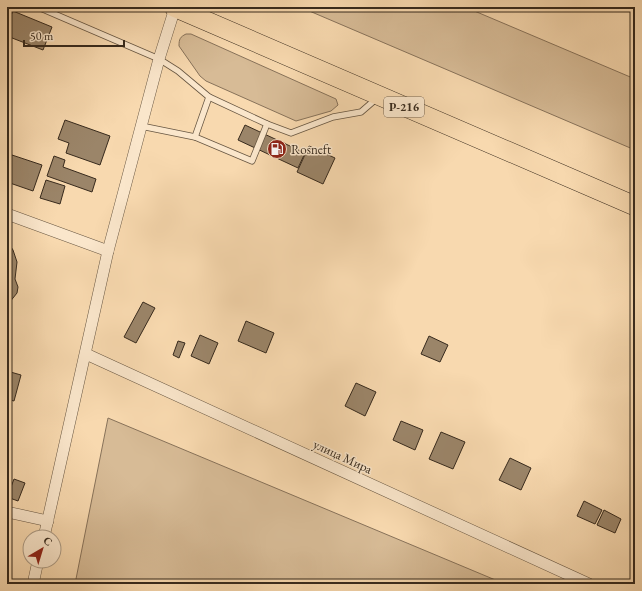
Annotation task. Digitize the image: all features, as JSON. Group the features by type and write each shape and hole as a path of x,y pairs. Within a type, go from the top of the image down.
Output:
{"highway":[{"name":"Р-216","path":"174,7 635,206"}],"street":[{"path":"46,529 108,252 158,59 174,7"},
{"path":"7,214 108,252"},
{"name":"улица Мира","path":"86,354 589,584"},
{"path":"7,512 48,521"},
{"path":"33,584 36,569"}],"lane":[{"path":"38,7 158,59 178,71 209,97 266,124 291,133 332,117 362,112 379,96"},
{"path":"195,137 209,97"},
{"path":"141,126 195,137 252,160 266,124"}],"shaded area":[{"path":"300,7 465,7 635,79 635,150"},
{"path":"186,34 191,34 336,99 338,105 331,111 296,121 206,81 200,76 179,46 180,38"},
{"path":"108,418 505,584 75,584"}],"building":[{"path":"13,11 52,27 43,50 7,36 7,25"},
{"path":"65,120 110,136 100,165 66,153 69,143 58,139"},
{"path":"245,125 305,153 298,168 238,140"},
{"path":"309,146 335,158 323,184 297,172"},
{"path":"12,155 42,165 33,191 7,182 7,169"},
{"path":"54,156 65,160 63,167 96,179 92,192 47,176"},
{"path":"46,180 65,186 60,204 40,198"},
{"path":"7,241 13,250 17,262 15,279 18,287 17,293 7,308"},
{"path":"143,302 155,308 136,343 124,337"},
{"path":"246,321 274,333 266,353 238,341"},
{"path":"200,335 218,343 209,364 191,356"},
{"path":"429,336 448,345 440,362 421,354"},
{"path":"178,341 185,343 179,358 173,355"},
{"path":"7,371 21,375 14,401 7,399"},
{"path":"356,383 376,392 365,416 345,406"},
{"path":"401,421 423,430 415,450 393,440"},
{"path":"441,432 465,442 453,469 429,459"},
{"path":"510,458 531,468 521,490 499,480"},
{"path":"14,479 25,483 18,501 7,497 7,486 11,487"},
{"path":"584,501 602,510 595,524 577,516"},
{"path":"604,510 621,519 615,533 597,525"}],"place":[{"name":"Rosneft","path":"277,149"}]}
